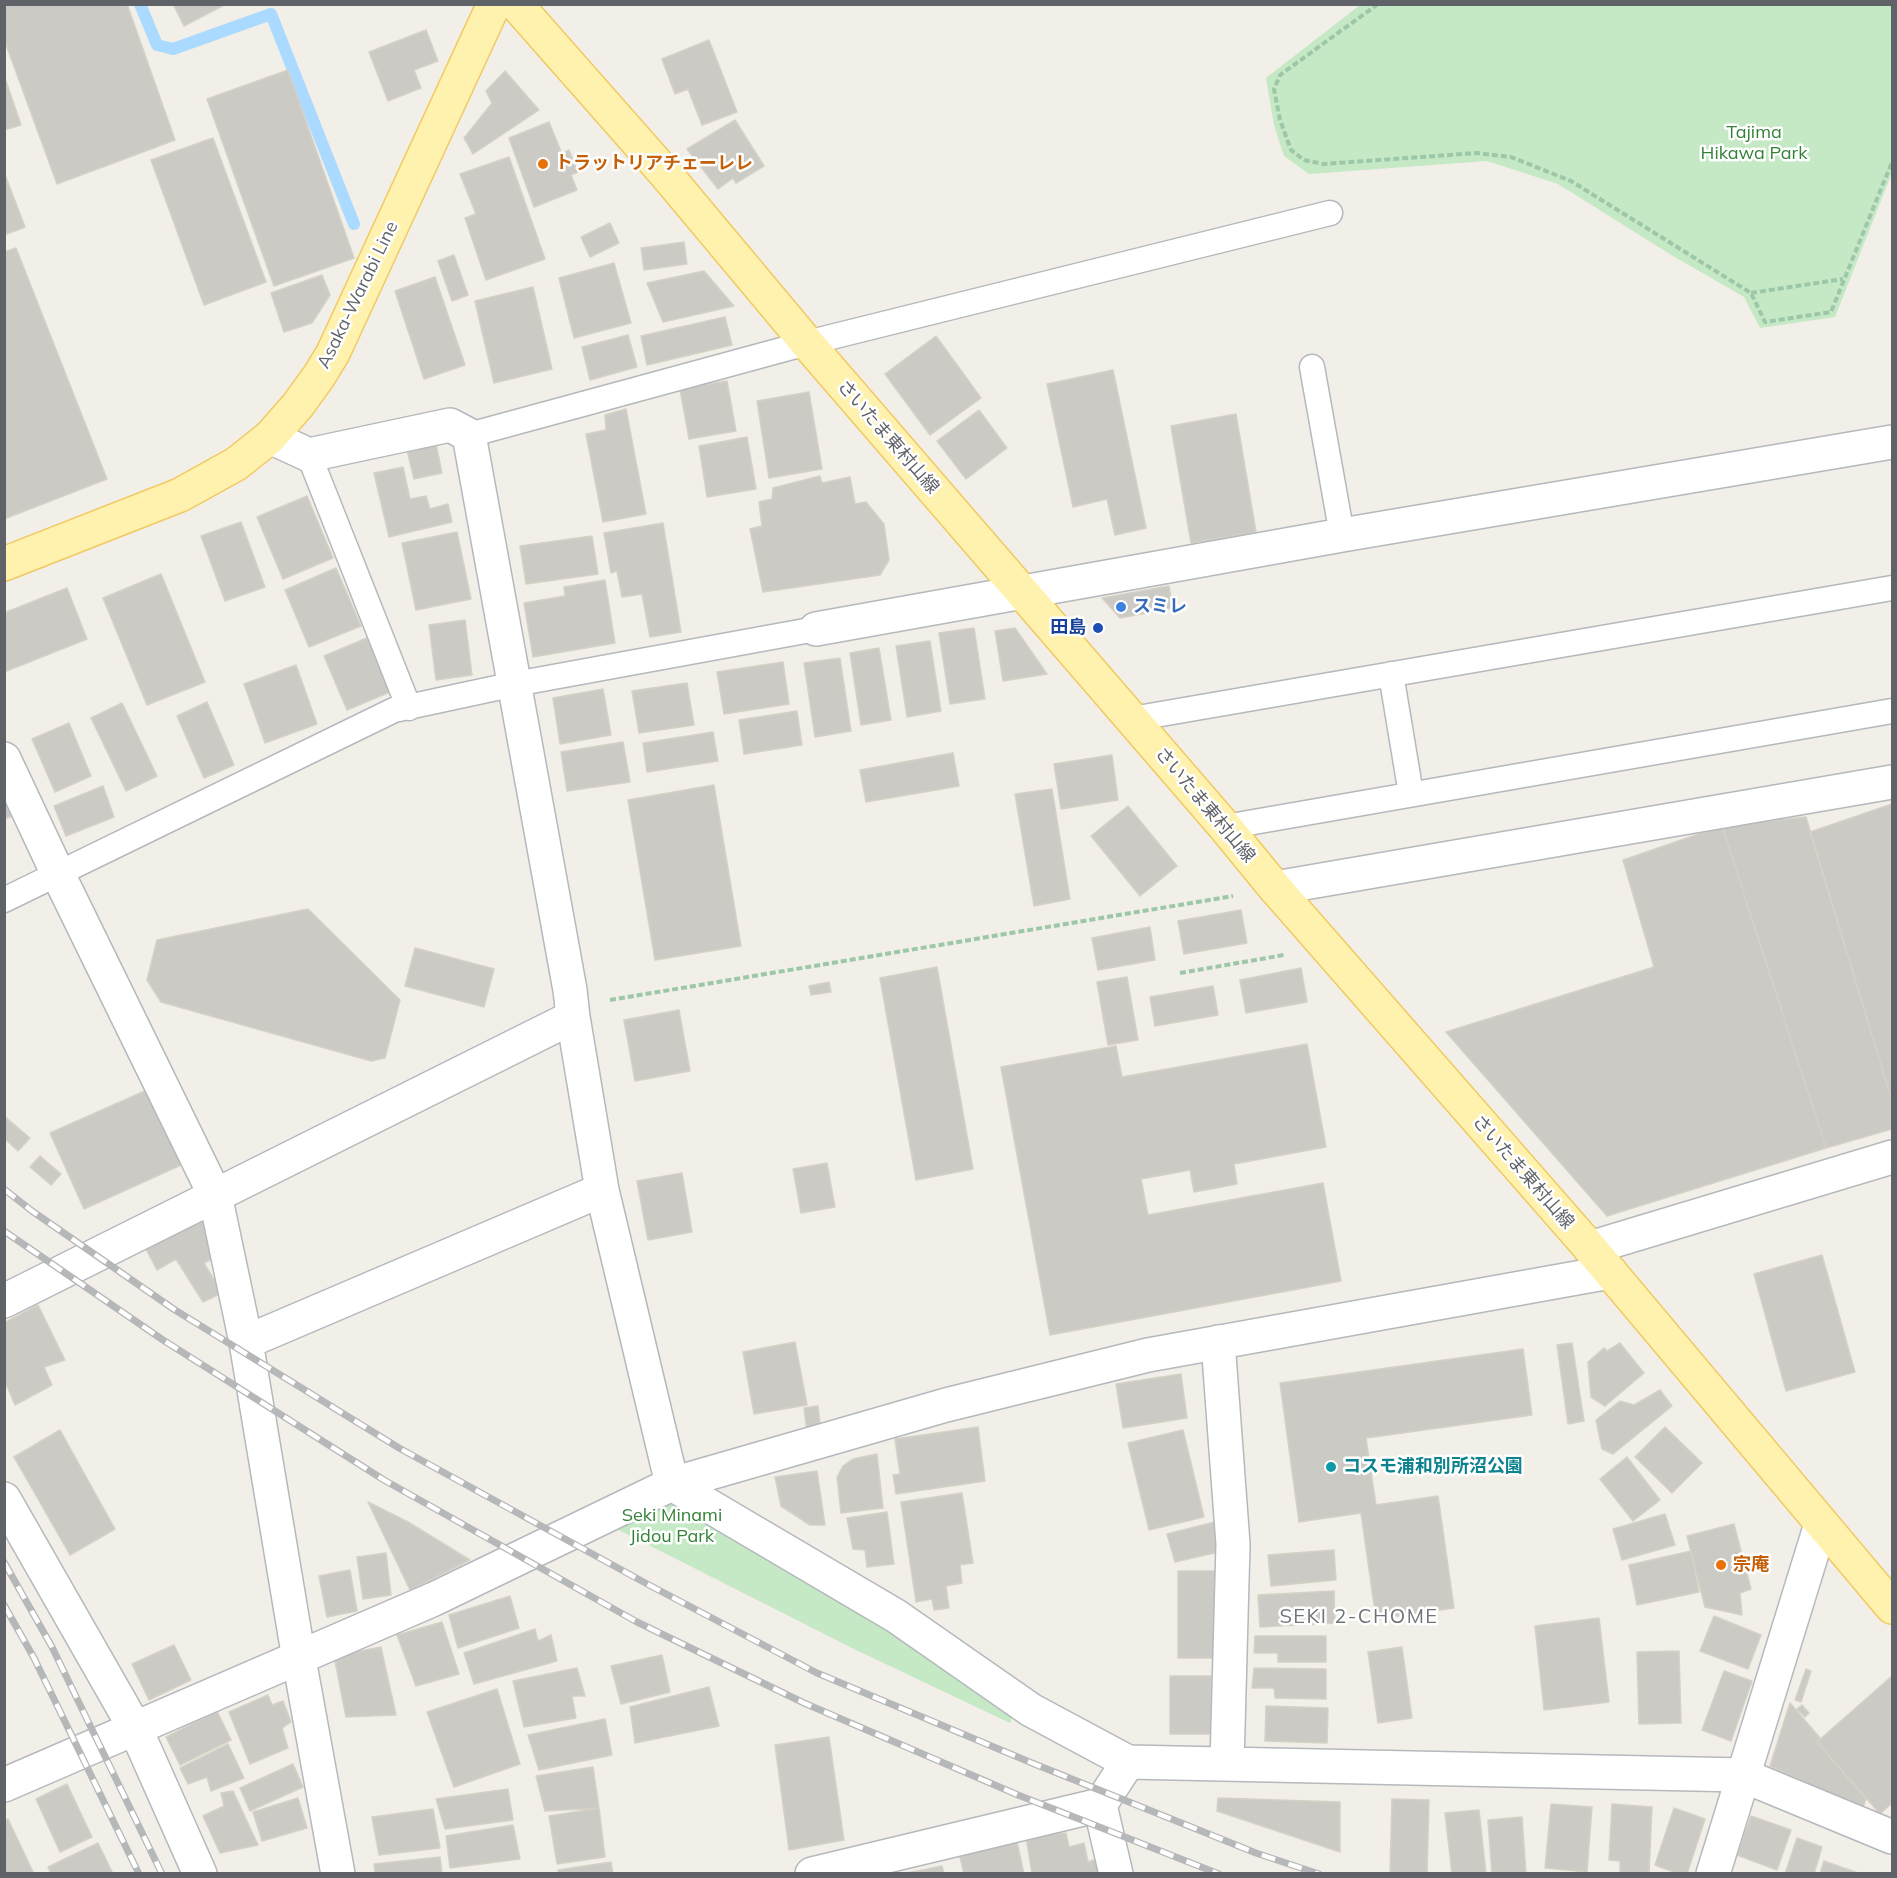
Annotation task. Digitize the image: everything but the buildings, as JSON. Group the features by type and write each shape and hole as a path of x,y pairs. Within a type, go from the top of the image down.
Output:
{"main road":[{"name":"Asaka-Warabi Line","path":"4,564 180,495 236,464 270,437 298,405 333,353 494,4"},
{"name":"さいたま東村山線","path":"516,4 664,172 807,343 1225,827 1275,888 1600,1260 1893,1607"}],"street":[{"path":"270,437 309,455 450,425 470,435 602,1190 672,1484 896,1616 1031,1710 1128,1762 1742,1775 1893,1838"},
{"path":"816,629 1342,535 1893,442"},
{"path":"4,759 215,1195 246,1342 338,1874"},
{"path":"1275,888 1893,782"},
{"path":"4,1301 215,1195 571,1003"},
{"path":"4,1785 136,1730 434,1599 672,1484 946,1405 1148,1355 1600,1260 1893,1157"},
{"path":"246,1342 602,1190"},
{"path":"1218,1342 1233,1544 1227,1764"},
{"path":"4,1499 136,1730 200,1874"},
{"path":"1713,1874 1821,1524"},
{"path":"812,1874 1100,1805 1128,1762"},
{"path":"1100,1805 1116,1874"}],"lane":[{"path":"470,435 807,343 1330,213"},
{"path":"1312,367 1342,535"},
{"path":"309,455 409,708"},
{"path":"1132,719 1893,588"},
{"path":"4,900 394,710 515,684 816,629"},
{"path":"1391,674 1411,794"},
{"path":"1225,827 1893,711"}],"path":[{"path":"1378,4 1280,75 1274,89 1280,120 1291,150 1304,160 1323,164 1477,153 1510,158 1571,181 1750,293 1765,322 1831,312 1893,162"},
{"path":"1750,293 1843,279"},
{"path":"571,1003 596,1002 1275,888"},
{"path":"1180,974 1326,947"}],"green space":[{"name":"Tajima Hikawa Park","path":"1360,5 1892,5 1892,173 1835,317 1760,328 1744,297 1673,256 1558,184 1487,161 1309,174 1284,156 1274,125 1266,78"},
{"name":"Seki Minami Jidou Park","path":"670,1493 1015,1711 1010,1723 852,1648 609,1525"}],"waterway":[{"path":"140,4 157,45 173,49 271,14 354,224"}],"railway":[{"path":"4,1189 175,1310 399,1448 649,1585 817,1673 1256,1853 1319,1874"},
{"path":"4,1231 163,1340 384,1480 637,1622 804,1703 1018,1795 1219,1874"},
{"path":"4,1562 52,1647 162,1874"},
{"path":"4,1605 34,1658 139,1874"}],"place":[{"name":"トラットリアチェーレレ","path":"543,164"},
{"name":"スミレ","path":"1121,607"},
{"name":"田島","path":"1098,628"},
{"name":"コスモ浦和別所沼公園","path":"1331,1467"},
{"name":"宗庵","path":"1721,1565"}],"district":[{"name":"SEKI 2-CHOME","path":"1359,1617"}]}
